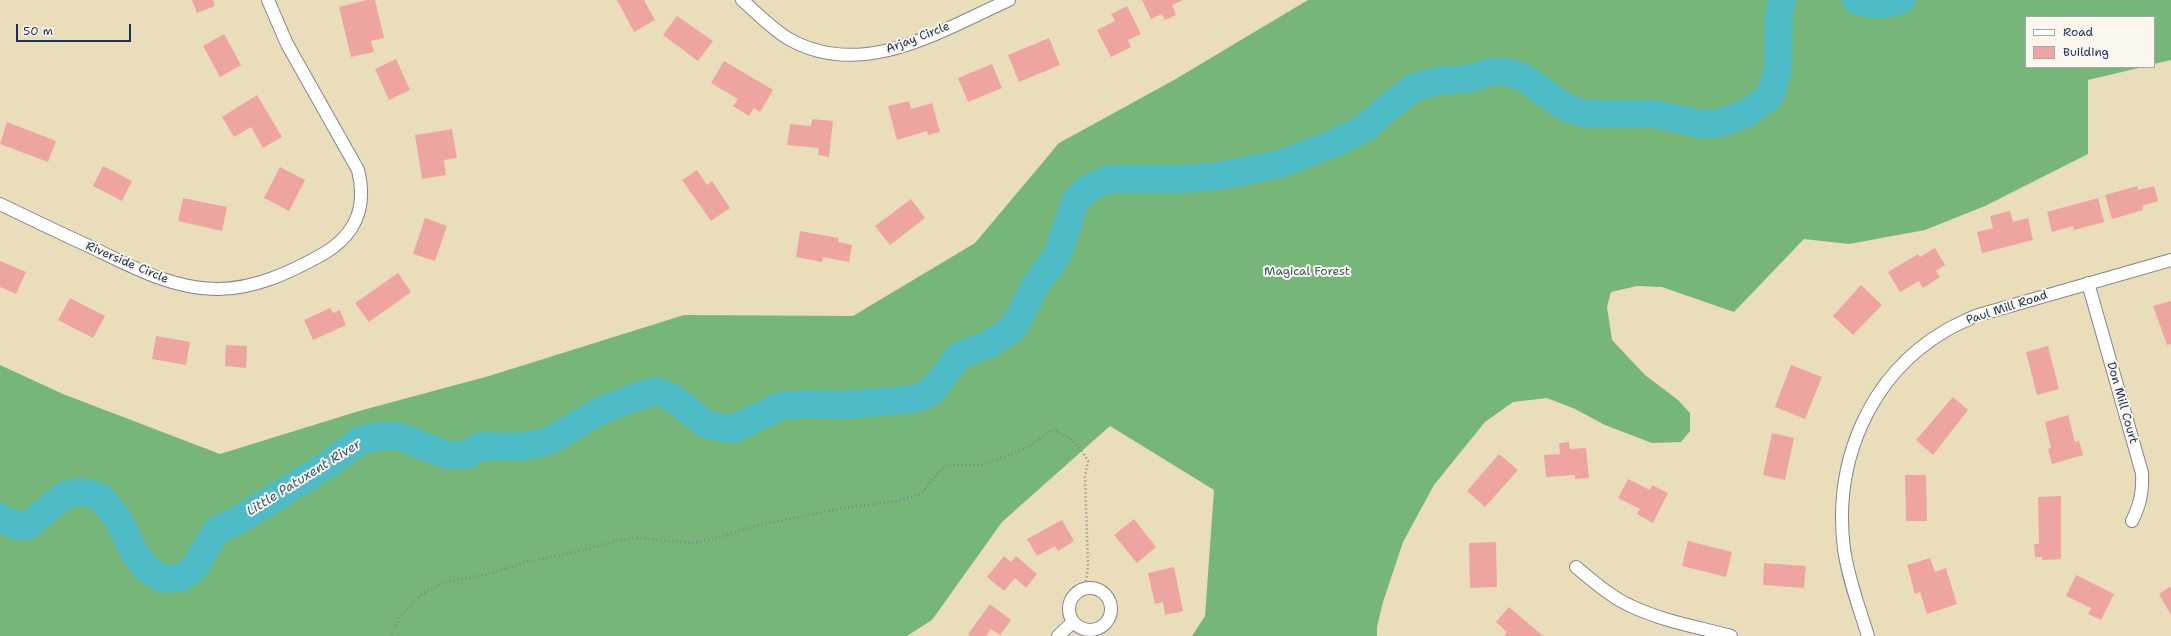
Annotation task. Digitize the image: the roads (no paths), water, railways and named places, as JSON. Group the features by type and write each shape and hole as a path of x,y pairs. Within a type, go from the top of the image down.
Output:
{"street":[{"name":"Riverside Circle","path":"0,204 131,267 158,278 185,286 216,289 263,281 303,265 329,250 345,237 355,223 361,205 362,187 358,170 287,44 268,0"},
{"name":"Arjay Circle","path":"742,0 789,39 831,53 850,55 870,55 914,42 1009,0"},
{"name":"Paul Mill Road","path":"1865,635 1844,549 1843,489 1849,457 1862,422 1878,395 1898,371 1921,348 1945,331 1975,316 2171,260"},
{"name":"Don Mill Court","path":"2088,283 2142,473 2143,487 2140,505 2132,522"},
{"path":"1576,567 1606,591 1629,606 1664,619 1731,636"},
{"path":"1085,589 1100,591 1107,596 1111,605 1111,614 1107,622 1100,628 1092,631 1083,629 1074,622 1070,614 1070,606 1076,595 1085,589"},
{"path":"1058,636 1074,622"}],"waterway":[{"name":"Little Patuxent River","path":"0,517 16,526 27,526 65,495 82,492 100,497 119,520 135,554 148,570 163,579 181,578 194,568 217,530 237,521 271,500 330,463 361,440 378,436 398,436 447,455 467,455 481,446 520,447 549,441 598,412 630,399 656,391 673,398 707,425 733,429 781,406 804,404 846,405 915,399 931,392 959,356 993,342 1014,327 1035,286 1058,254 1075,202 1088,188 1110,179 1185,179 1219,176 1280,164 1335,143 1366,127 1387,108 1415,87 1437,81 1468,79 1490,72 1508,72 1524,78 1565,107 1587,114 1655,114 1701,124 1717,124 1747,113 1770,96 1778,70 1779,15 1782,0"},
{"name":"Little Patuxent River","path":"1856,0 1878,4 1901,0"}],"park label":[{"name":"Magical Forest","path":"1307,272"}]}
